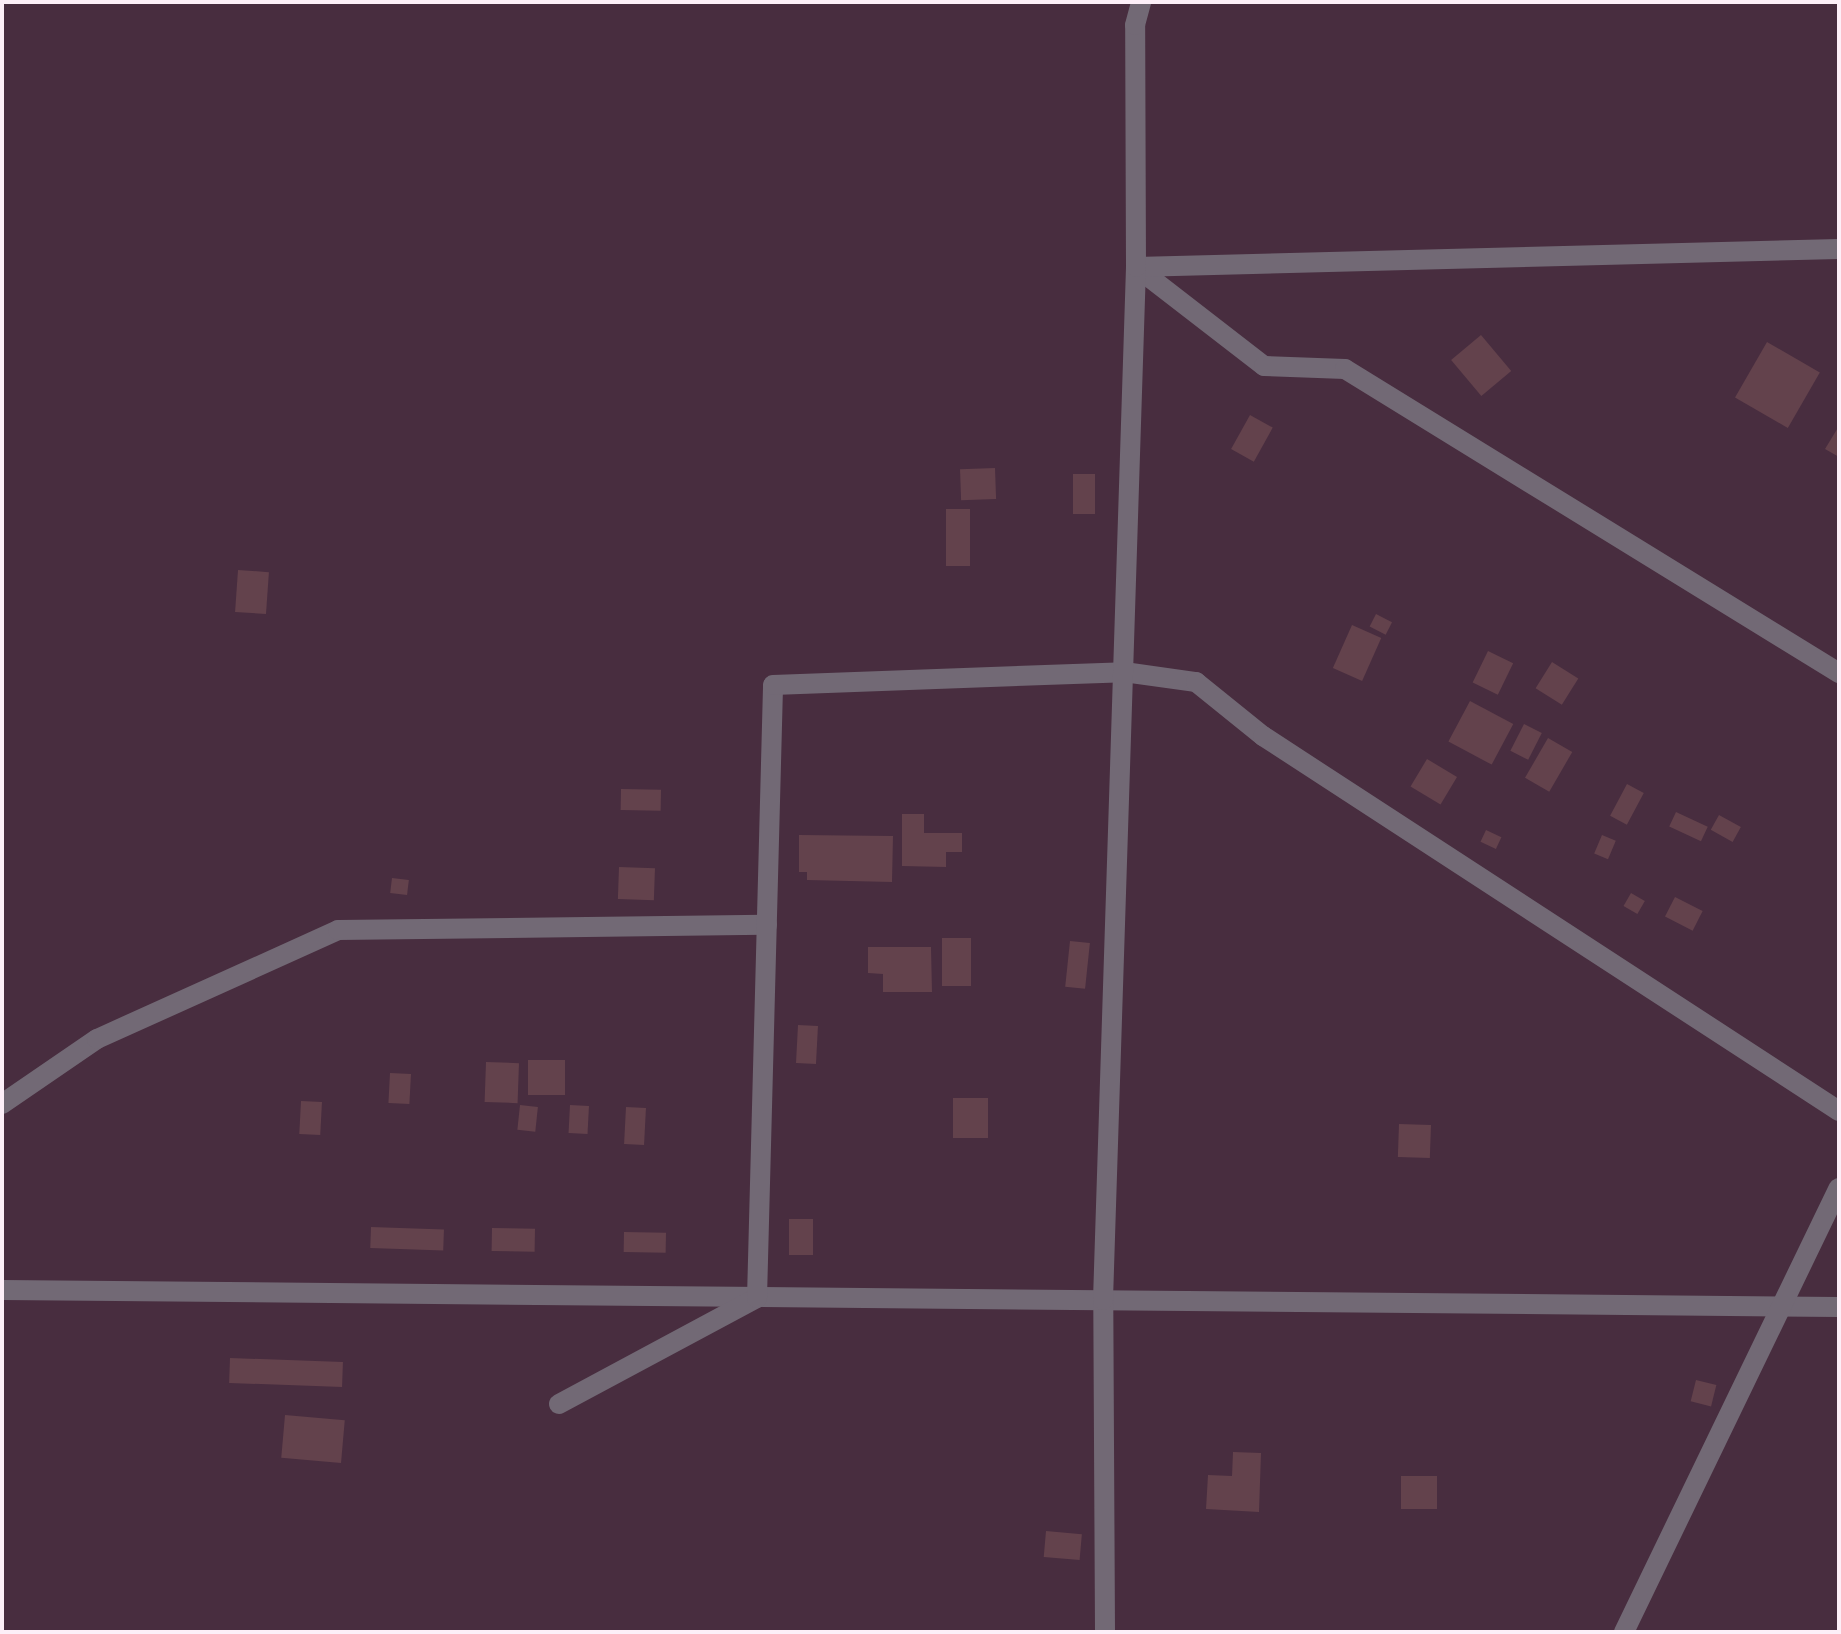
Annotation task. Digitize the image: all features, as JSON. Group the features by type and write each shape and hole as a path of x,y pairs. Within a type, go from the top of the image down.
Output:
{"street":[{"path":"1105,1632 1103,1300 1136,267 1135,25 1141,2"},
{"path":"1136,267 1839,249"},
{"path":"1136,267 1264,366 1345,369 1839,673"},
{"path":"757,1298 773,685 1124,672 1196,682 1263,736 1839,1111"},
{"path":"2,1104 97,1039 338,930 767,925"},
{"path":"1624,1632 1777,1306 1839,1188"},
{"path":"2,1290 1839,1307"},
{"path":"559,1404 757,1298"}],"building":[{"path":"1481,335 1511,371 1481,396 1451,360"},
{"path":"1767,342 1820,372 1788,428 1735,397"},
{"path":"1250,415 1273,428 1254,462 1231,449"},
{"path":"1839,426 1839,457 1825,449"},
{"path":"995,468 996,499 961,500 960,469"},
{"path":"1073,474 1095,474 1095,514 1073,514"},
{"path":"946,509 970,509 970,566 946,566"},
{"path":"238,570 269,572 266,614 235,612"},
{"path":"1376,614 1392,622 1386,635 1370,626"},
{"path":"1352,625 1381,638 1362,681 1333,668"},
{"path":"1488,651 1513,663 1498,695 1473,682"},
{"path":"1552,662 1578,678 1562,705 1536,688"},
{"path":"1470,701 1513,724 1492,765 1448,742"},
{"path":"1524,724 1542,733 1528,760 1510,751"},
{"path":"1548,738 1572,752 1549,792 1525,778"},
{"path":"1427,759 1457,777 1441,804 1411,786"},
{"path":"1627,784 1644,793 1627,825 1610,816"},
{"path":"621,789 661,790 661,811 621,810"},
{"path":"1676,812 1708,827 1701,841 1669,827"},
{"path":"902,814 924,814 924,833 962,833 962,852 946,852 946,867 902,866"},
{"path":"1719,815 1741,827 1733,842 1711,830"},
{"path":"1486,830 1501,837 1496,849 1481,842"},
{"path":"799,835 893,836 892,882 807,880 807,872 799,872"},
{"path":"1602,835 1616,841 1608,859 1594,853"},
{"path":"619,867 655,868 654,900 618,899"},
{"path":"392,878 409,880 407,895 390,893"},
{"path":"1631,893 1645,901 1637,914 1624,906"},
{"path":"1675,897 1703,911 1693,931 1665,917"},
{"path":"942,938 971,938 971,986 942,986"},
{"path":"1070,941 1090,943 1085,989 1065,987"},
{"path":"868,947 931,947 932,992 883,992 883,974 868,973"},
{"path":"798,1025 818,1026 816,1064 796,1063"},
{"path":"528,1060 565,1060 565,1095 528,1095"},
{"path":"486,1062 519,1063 518,1103 485,1102"},
{"path":"390,1073 411,1074 409,1104 388,1103"},
{"path":"953,1098 988,1098 988,1138 953,1138"},
{"path":"301,1101 322,1102 320,1135 299,1134"},
{"path":"520,1105 538,1107 535,1132 517,1130"},
{"path":"570,1105 589,1106 588,1134 569,1133"},
{"path":"626,1107 646,1108 644,1145 624,1144"},
{"path":"1399,1124 1431,1125 1430,1158 1398,1157"},
{"path":"789,1219 813,1219 813,1255 789,1255"},
{"path":"371,1227 444,1230 443,1251 370,1248"},
{"path":"492,1228 535,1229 535,1252 492,1251"},
{"path":"624,1232 666,1233 666,1253 624,1252"},
{"path":"230,1358 343,1362 342,1387 229,1383"},
{"path":"1696,1380 1716,1385 1711,1406 1691,1401"},
{"path":"285,1415 345,1420 341,1463 281,1458"},
{"path":"1233,1452 1261,1453 1259,1512 1206,1509 1208,1475 1232,1476"},
{"path":"1401,1476 1437,1476 1437,1509 1401,1509"},
{"path":"1046,1531 1082,1534 1080,1560 1044,1557"}]}
